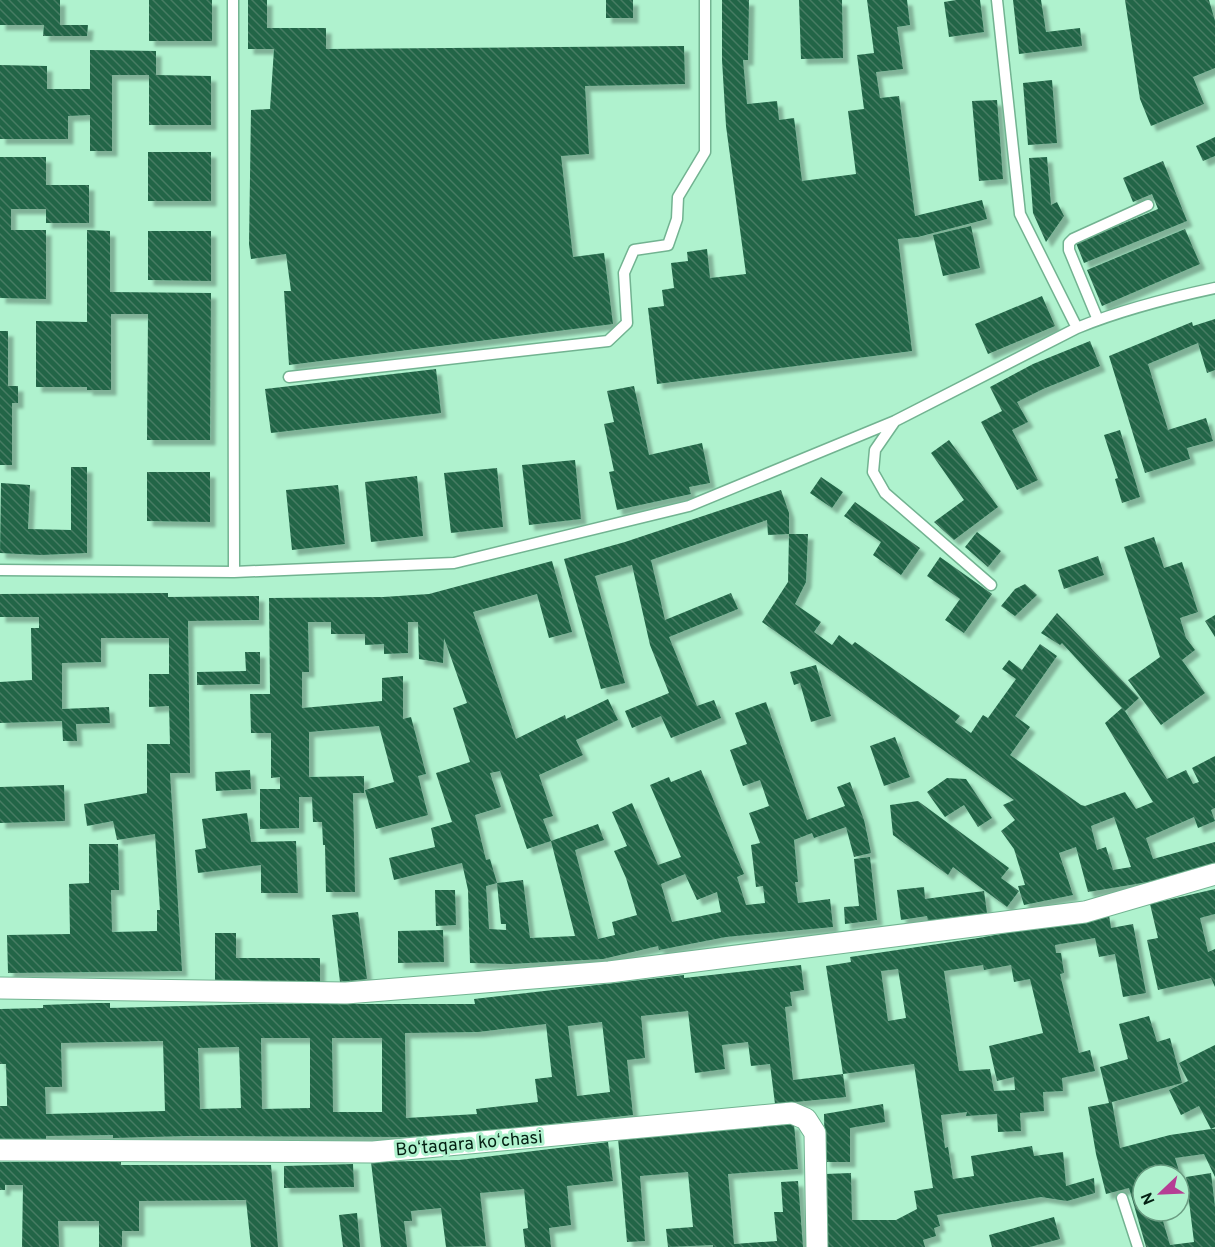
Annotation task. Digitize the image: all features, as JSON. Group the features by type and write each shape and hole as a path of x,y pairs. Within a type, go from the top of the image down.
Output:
{"street":[{"path":"0,988 346,993 609,972 1084,912 1215,874"},
{"name":"Boʻtaqara koʻchasi","path":"0,1150 373,1152 792,1113 806,1119 815,1133 817,1247"}],"lane":[{"path":"233,0 234,572"},
{"path":"289,377 608,341 627,323 624,273 634,250 668,245 677,219 678,197 705,152 705,0"},
{"path":"997,0 1020,214 1077,328"},
{"path":"1098,320 1069,250 1069,243 1148,206"},
{"path":"0,570 234,572 454,563 689,506 895,421 1077,328 1173,297 1215,288"},
{"path":"895,421 875,450 873,472 885,493 991,585"},
{"path":"1122,1198 1138,1247"}],"building":[{"path":"0,0 60,0 60,25 88,25 87,36 43,36 44,25 0,25"},
{"path":"149,0 212,0 212,41 149,41"},
{"path":"248,0 267,0 267,28 326,28 326,49 684,46 685,84 585,86 589,154 561,156 573,257 604,253 613,324 289,365 284,291 291,291 286,254 251,259 249,244 251,110 270,109 274,49 248,49"},
{"path":"606,0 633,0 633,18 606,18"},
{"path":"722,0 749,0 748,60 743,60 747,104 777,101 779,120 794,118 802,181 856,174 848,111 864,109 857,55 874,53 867,0 907,0 910,25 897,27 903,69 876,72 880,98 899,96 915,216 982,200 987,219 918,237 898,239 912,351 657,384 648,308 664,306 662,290 674,288 671,263 688,261 687,252 707,249 710,278 746,274 726,126 722,60"},
{"path":"799,0 842,0 843,58 801,59"},
{"path":"980,0 984,32 949,37 944,2"},
{"path":"1013,0 1041,0 1046,32 1080,28 1082,46 1019,54"},
{"path":"1125,0 1209,0 1215,21 1215,68 1193,77 1204,104 1151,126 1140,99"},
{"path":"90,50 156,51 156,75 211,76 211,125 149,125 149,75 112,75 112,151 90,151 90,115 68,116 68,139 0,139 0,65 47,66 47,89 90,89"},
{"path":"1052,80 1057,143 1028,145 1023,83"},
{"path":"997,100 1003,179 979,181 972,101"},
{"path":"1215,137 1215,156 1203,161 1196,146"},
{"path":"148,152 211,152 211,201 148,201"},
{"path":"0,157 46,157 46,185 89,185 89,223 46,223 46,209 11,209 11,230 46,230 46,299 0,298"},
{"path":"1047,157 1051,205 1057,202 1064,216 1046,242 1033,213 1029,158"},
{"path":"1163,161 1187,221 1084,263 1076,243 1158,209 1152,194 1133,202 1123,178"},
{"path":"971,226 980,268 943,276 933,235"},
{"path":"1185,229 1200,264 1102,306 1087,270"},
{"path":"87,230 110,231 110,292 211,293 210,440 147,440 148,314 111,314 111,390 87,390 87,387 36,387 36,321 87,322"},
{"path":"148,231 211,231 211,281 148,280"},
{"path":"1042,296 1055,326 988,354 975,324"},
{"path":"1215,319 1215,370 1207,373 1198,343 1148,364 1168,430 1206,418 1213,441 1187,448 1190,459 1145,473 1109,356 1192,322 1193,326"},
{"path":"0,331 8,331 8,386 18,386 18,403 12,403 12,465 0,465"},
{"path":"1090,341 1100,366 1017,402 1028,422 1012,430 1038,480 1017,490 981,422 1002,411 990,387 1033,364"},
{"path":"436,369 441,413 271,433 265,389"},
{"path":"634,386 649,455 702,443 710,483 689,487 691,494 617,510 609,472 614,471 604,424 614,422 607,391"},
{"path":"1120,430 1140,497 1122,503 1115,479 1118,478 1104,435"},
{"path":"949,440 998,507 954,540 934,522 964,500 931,453"},
{"path":"575,460 581,519 529,525 522,465"},
{"path":"71,467 87,467 87,553 41,555 0,553 1,483 30,485 28,529 71,530"},
{"path":"497,468 503,527 451,533 444,473"},
{"path":"147,472 210,472 210,522 147,521"},
{"path":"417,476 423,536 371,542 365,482"},
{"path":"821,477 843,492 832,508 810,493"},
{"path":"338,485 345,544 292,550 286,490"},
{"path":"781,490 789,513 789,534 768,535 767,520 651,560 665,620 731,593 738,609 669,637 697,706 714,700 721,718 671,738 661,716 632,728 625,711 669,693 650,645 632,565 595,576 625,683 601,689 564,559 625,542"},
{"path":"855,502 920,548 901,575 873,555 881,542 844,516"},
{"path":"977,532 1001,551 988,567 965,547"},
{"path":"789,534 808,534 806,582 795,604 821,622 814,632 832,645 839,635 852,645 855,642 960,716 955,722 971,733 983,715 988,718 1016,679 1002,669 1009,660 1022,670 1040,644 1057,656 1015,716 1030,727 1010,755 1081,805 1085,806 1125,792 1136,809 1153,802 1105,723 1122,708 1062,643 1060,645 1041,633 1057,613 1139,698 1125,711 1167,779 1186,770 1193,784 1199,782 1192,768 1215,756 1215,808 1211,810 1215,821 1198,828 1194,817 1146,838 1153,859 1215,842 1215,864 1160,880 1088,892 1076,847 1059,853 1073,895 1024,905 1018,886 1025,885 1014,849 1001,831 1015,820 1003,805 1014,800 762,622 788,582","holes":["1114,817 1131,867 1113,870 1106,847 1097,850 1091,826"]},
{"path":"1154,537 1164,568 1182,562 1198,612 1180,618 1186,638 1195,650 1182,660 1205,693 1161,725 1128,680 1160,657 1124,547"},
{"path":"1098,556 1104,575 1064,589 1058,570"},
{"path":"940,557 992,594 964,633 945,620 960,599 927,576"},
{"path":"552,561 572,632 549,638 537,594 473,612 516,739 565,715 566,719 608,699 618,720 576,740 583,755 539,775 553,816 543,819 551,841 598,824 604,840 575,850 598,939 615,935 612,922 637,915 626,878 614,851 627,846 612,812 632,803 658,865 681,857 650,785 669,777 671,782 701,770 744,874 737,877 746,905 765,903 763,886 756,887 751,845 760,843 749,813 769,806 760,780 743,786 730,750 747,744 735,713 766,702 807,820 845,806 837,787 850,782 864,820 871,853 854,857 846,827 814,838 812,833 794,840 798,903 830,899 833,927 726,937 659,950 658,946 603,959 510,964 470,963 468,890 462,863 394,880 389,858 435,847 431,828 452,822 436,773 470,762 453,708 467,703 444,638 443,663 419,659 418,622 408,622 408,653 384,654 384,644 365,645 365,634 331,634 331,622 308,622 309,672 302,672 302,708 382,701 382,678 403,676 403,719 411,717 426,774 418,776 428,815 376,829 365,790 394,782 379,726 309,732 309,777 364,776 364,793 353,793 355,892 326,892 322,822 313,822 312,797 299,797 299,828 260,829 260,789 280,789 280,777 271,778 271,733 251,733 250,694 270,694 269,598 383,597 429,594","holes":["500,771 527,849 551,841 575,936 530,938 523,880 497,883 490,859 486,860 475,815 501,807 490,773","685,874 697,900 717,892 721,912 672,922 661,884","497,883 501,924 506,924 506,930 489,929 486,886"]},
{"path":"1025,584 1037,595 1015,616 1001,606 1015,589"},
{"path":"168,593 168,597 259,596 259,620 188,621 190,773 170,773 182,971 8,973 7,935 70,934 69,884 89,883 89,844 118,844 119,890 111,890 112,932 157,931 157,910 160,910 155,834 117,840 113,821 87,826 84,804 147,793 147,744 170,744 169,706 149,707 149,674 169,674 169,638 101,638 101,662 62,663 62,709 109,707 110,723 76,724 77,741 63,741 62,721 0,723 0,682 32,680 31,628 39,628 39,617 0,617 0,594"},
{"path":"1215,615 1215,637 1205,621"},
{"path":"245,652 260,652 260,684 197,685 197,672 246,671"},
{"path":"816,665 831,716 811,722 800,683 794,685 790,672"},
{"path":"895,737 910,777 884,786 870,746"},
{"path":"250,770 251,789 216,791 215,772"},
{"path":"947,778 966,779 992,818 978,827 964,805 945,817 927,792"},
{"path":"64,785 65,821 0,823 0,787"},
{"path":"918,801 1009,868 1001,878 1019,891 1007,907 953,867 948,875 893,835 890,805"},
{"path":"247,813 251,842 296,841 298,893 261,893 261,865 198,873 195,850 206,848 202,819"},
{"path":"870,857 877,920 845,924 844,907 859,906 854,859"},
{"path":"924,887 925,899 984,891 987,913 928,921 927,916 901,920 897,890"},
{"path":"1215,889 1215,914 1200,918 1208,952 1215,949 1215,987 1211,978 1158,990 1147,940 1158,938 1150,904"},
{"path":"435,890 455,890 456,925 436,926"},
{"path":"358,912 367,979 340,982 332,915"},
{"path":"1109,915 1111,928 1133,924 1146,993 1123,997 1115,954 1099,957 1095,938 1055,945 1056,953 1061,953 1064,973 1060,974 1079,1053 1090,1050 1095,1071 1062,1078 1063,1091 1043,1092 1044,1111 1020,1113 1021,1131 998,1132 997,1114 966,1116 967,1112 941,1115 945,1148 948,1147 953,1179 974,1176 971,1156 1032,1146 1034,1156 1063,1152 1066,1186 1094,1178 1095,1193 1067,1201 1041,1197 937,1215 940,1226 934,1228 936,1236 923,1240 925,1247 828,1247 825,1174 851,1173 852,1220 896,1220 917,1209 914,1191 933,1188 914,1064 843,1074 826,966 851,962 850,957","holes":["983,965 984,970 1011,965 1014,982 1030,979 1043,1033 989,1046 997,1081 1014,1077 1015,1090 994,1091 990,1069 959,1071 944,971","898,969 906,1018 888,1021 881,971"]},
{"path":"443,930 444,962 398,963 398,931"},
{"path":"215,933 236,933 236,958 320,958 320,983 215,982"},
{"path":"801,965 804,990 790,992 792,1006 785,1007 793,1080 843,1074 846,1097 775,1104 770,1064 751,1066 748,1042 722,1045 725,1069 695,1073 688,1011 641,1016 645,1058 627,1060 633,1115 479,1132 406,1137 113,1138 113,1135 46,1136 46,1139 0,1140 0,1106 7,1106 7,1099 6,1064 0,1064 0,1009 97,1003 110,1003 110,1008 260,1004 475,1004 474,999 684,975 684,978","holes":["602,1022 610,1092 577,1096 568,1026","546,1024 552,1077 535,1079 538,1102 476,1109 477,1114 406,1118 405,1033 478,1032","261,1038 310,1038 310,1108 262,1109","332,1038 382,1038 382,1112 333,1112","163,1041 165,1111 46,1114 45,1087 62,1087 61,1043","239,1047 241,1108 200,1109 198,1048"]},
{"path":"1149,1016 1157,1042 1170,1038 1182,1083 1112,1102 1120,1148 1170,1135 1215,1129 1215,1177 1204,1154 1175,1158 1177,1163 1131,1163 1131,1195 1129,1188 1106,1194 1088,1107 1109,1103 1100,1067 1128,1059 1119,1024"},
{"path":"1215,1045 1215,1127 1211,1129 1199,1106 1181,1115 1169,1090 1188,1081 1179,1063"},
{"path":"883,1104 885,1122 850,1128 850,1162 825,1162 824,1114"},
{"path":"794,1124 798,1169 728,1174 734,1244 777,1241 774,1212 783,1212 781,1182 798,1181 803,1247 713,1247 713,1245 668,1247 666,1229 693,1227 688,1172 640,1176 645,1241 627,1242 618,1138"},
{"path":"608,1142 613,1181 567,1186 571,1225 549,1228 551,1247 525,1247 523,1229 528,1228 524,1189 480,1193 486,1246 446,1247 441,1208 411,1211 412,1221 404,1221 407,1247 381,1247 371,1162 459,1160"},
{"path":"0,1162 271,1165 278,1247 251,1247 246,1200 139,1201 139,1231 122,1231 122,1247 99,1247 99,1221 58,1221 59,1247 22,1247 23,1185 5,1185 5,1190 0,1190"},
{"path":"353,1164 354,1187 284,1188 284,1166"},
{"path":"1211,1173 1215,1207 1215,1247 1146,1247 1139,1223 1164,1223 1170,1245 1194,1242 1191,1218 1191,1176"},
{"path":"357,1213 360,1247 343,1247 339,1215"},
{"path":"1054,1217 1060,1239 1030,1247 992,1247 989,1235"}]}
